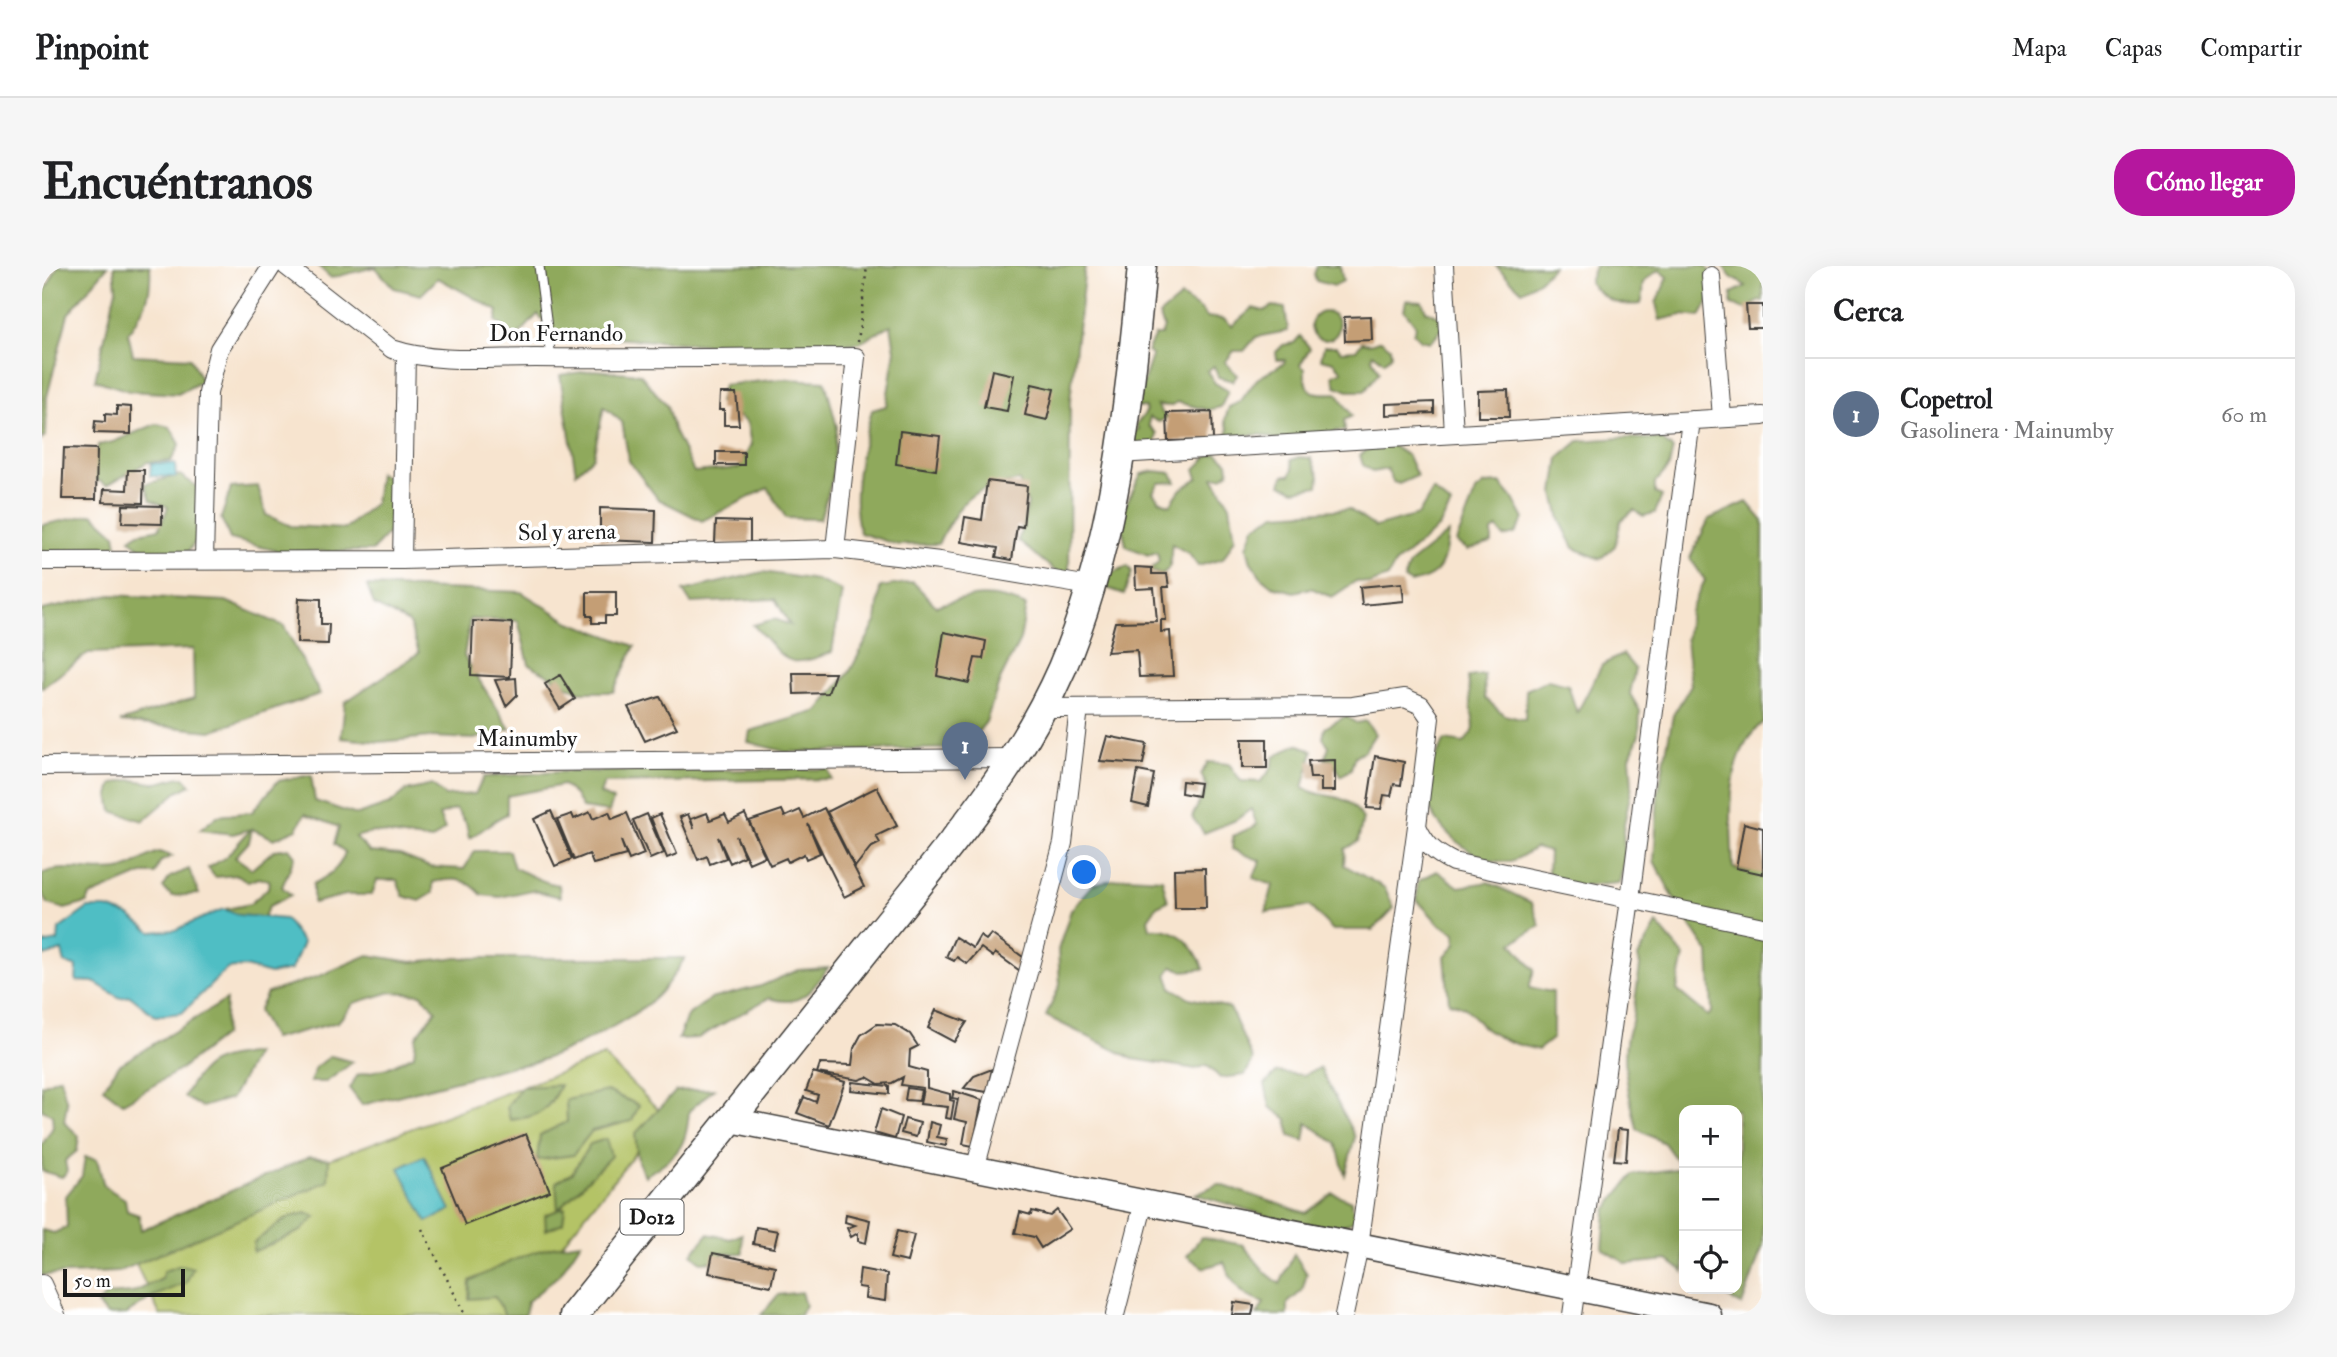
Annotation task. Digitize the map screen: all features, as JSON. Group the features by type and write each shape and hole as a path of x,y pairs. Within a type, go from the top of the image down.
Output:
{"main road":[{"name":"D012","path":"586,1311 731,1120 941,856 1012,758 1042,708 1077,630 1090,586 1118,454 1136,336 1142,266"}],"street":[{"path":"204,560 208,393 213,369 219,349 272,266"},
{"name":"Don Fernando","path":"286,266 392,349 406,354 432,357 551,358 856,357"},
{"path":"1444,266 1454,433"},
{"path":"1711,276 1722,418"},
{"path":"402,560 406,354"},
{"path":"835,549 856,357"},
{"path":"1118,454 1763,416"},
{"path":"1572,1315 1630,899 1691,419"},
{"name":"Sol y arena","path":"42,561 402,560 835,549 940,561 1090,586"},
{"path":"1042,708 1353,706 1405,698 1421,705 1430,718 1359,1246 1345,1315"},
{"path":"975,1169 1063,843 1079,708"},
{"name":"Mainumby","path":"42,766 1012,758"},
{"path":"1417,826 1423,841 1430,848 1454,862 1763,927"},
{"path":"731,1120 1709,1315"},
{"path":"1115,1315 1144,1202"},
{"path":"42,1284 56,1315"}],"lane":[{"path":"539,266 551,358"}],"path":[{"path":"856,357 867,266"},
{"path":"422,1229 465,1315"}],"green space":[{"path":"58,266 108,266 68,314 47,397 46,435 42,439 42,297"},
{"path":"114,266 150,266 150,286 146,302 128,333 133,355 190,358 202,381 178,394 129,391 95,380 116,289"},
{"path":"318,266 1085,266 1070,401 1069,582 1018,541 1028,504 1019,481 987,488 968,499 954,516 938,544 898,545 860,533 856,503 858,472 872,410 886,406 895,350 891,325 859,343 757,348 553,334 538,314 516,338 496,321 498,311 438,278 421,295 394,288 375,267 331,278"},
{"path":"1317,266 1340,266 1343,281 1334,286 1316,281 1314,274"},
{"path":"1496,266 1553,266 1540,280 1522,291"},
{"path":"1595,266 1705,266 1712,272 1717,286 1700,317 1682,315 1660,320 1656,303 1668,277 1659,270 1647,279 1643,286 1641,304 1618,303 1600,293 1589,282"},
{"path":"1723,266 1763,266 1763,302 1759,301 1746,309 1731,305 1732,293 1746,286 1731,277"},
{"path":"1181,297 1201,310 1206,317 1224,319 1232,326 1253,308 1264,311 1272,306 1285,308 1288,331 1256,337 1244,351 1234,351 1225,362 1237,375 1233,381 1218,377 1214,366 1207,371 1215,383 1228,391 1221,407 1208,410 1177,402 1171,406 1157,405 1166,418 1159,422 1149,417 1149,426 1157,434 1154,447 1141,456 1125,434 1139,430 1136,425 1146,412 1145,407 1135,407 1152,356 1147,351 1155,335 1161,335 1164,327 1159,315"},
{"path":"1406,300 1422,301 1426,311 1445,318 1446,325 1430,342 1420,340 1413,333 1416,326 1404,310"},
{"path":"1325,312 1335,316 1339,326 1335,336 1325,340 1315,336 1311,326 1315,316"},
{"path":"1300,336 1310,348 1300,365 1305,369 1306,384 1309,389 1318,393 1337,393 1352,416 1344,420 1345,431 1335,431 1333,435 1276,440 1263,435 1244,435 1242,440 1224,439 1229,430 1225,420 1229,407 1240,402 1257,379 1284,363 1285,360 1277,360 1276,352 1283,345 1294,343"},
{"path":"1381,340 1390,347 1391,355 1384,362 1373,353 1372,358 1379,372 1365,391 1348,391 1336,386 1333,375 1342,371 1334,362 1321,359 1324,346 1337,346 1341,351 1356,350 1362,342 1370,344"},
{"path":"595,370 640,374 667,406 673,429 694,472 739,468 751,445 747,423 719,402 723,385 782,379 825,381 837,427 832,480 820,519 786,518 768,488 702,521 658,499 629,461 622,422 604,407 593,457 576,473 560,375"},
{"path":"156,424 170,427 180,444 171,461 148,462 107,485 93,478 98,445 113,442"},
{"path":"1660,439 1673,449 1669,467 1655,483 1655,493 1662,496 1655,513 1643,516 1634,510 1621,520 1615,546 1600,559 1574,548 1560,520 1554,493 1559,458 1579,441"},
{"path":"1391,445 1408,456 1417,476 1399,484 1393,482 1387,469 1373,472 1363,465 1360,455 1371,447"},
{"path":"1217,453 1228,462 1229,472 1222,477 1213,477 1230,505 1235,538 1223,559 1198,566 1189,554 1172,544 1170,564 1166,571 1162,574 1149,571 1159,561 1157,552 1148,555 1126,546 1120,516 1141,474 1154,471 1172,473 1176,482 1159,483 1153,492 1159,500 1170,505 1180,490 1198,478 1195,469 1208,456"},
{"path":"1311,458 1319,476 1318,486 1295,490 1281,484 1284,475 1290,475 1293,469 1291,460"},
{"path":"379,473 396,482 391,530 372,551 281,552 230,539 221,518 231,488 258,486 266,515 291,526 345,529 375,503"},
{"path":"180,475 198,487 199,537 187,553 146,554 130,539 139,533 159,529 168,507 151,500 145,484"},
{"path":"1500,483 1512,497 1524,519 1515,534 1504,537 1497,528 1492,531 1492,543 1467,550 1456,542 1476,491 1485,484"},
{"path":"1433,490 1451,505 1439,527 1395,564 1388,577 1370,584 1356,581 1332,597 1311,588 1294,592 1272,586 1262,578 1251,562 1247,547 1254,527 1276,514 1349,509 1375,527 1418,515"},
{"path":"1747,502 1763,521 1763,722 1750,736 1741,753 1735,771 1731,810 1733,868 1749,872 1763,864 1763,927 1755,934 1763,941 1763,1245 1742,1305 1721,1294 1742,1294 1742,1105 1679,1105 1679,1164 1664,1143 1637,1129 1625,1061 1625,1047 1632,1022 1640,966 1638,957 1657,924 1684,956 1677,990 1708,1016 1712,1011 1709,953 1680,910 1654,861 1658,794 1673,715 1691,685 1686,641 1690,611 1705,580 1690,558 1709,519"},
{"path":"93,514 115,534 117,545 95,554 42,553 42,525"},
{"path":"1448,533 1443,560 1436,572 1411,583 1404,579 1409,564"},
{"path":"1128,566 1132,572 1124,594 1107,588 1111,573"},
{"path":"763,572 816,580 842,591 832,652 804,661 787,659 780,654 753,625 775,619 790,625 775,599 691,603 683,591"},
{"path":"913,582 936,606 981,596 1002,598 1026,606 1020,640 1000,680 986,722 965,748 786,752 748,742 750,731 818,711 849,673 876,622 880,587"},
{"path":"367,586 521,592 570,622 635,646 613,692 579,692 529,664 518,621 470,619 464,656 510,729 474,739 430,737 380,742 341,738 345,702 419,653 409,623 374,605"},
{"path":"111,595 226,601 284,626 320,694 211,731 120,722 194,698 193,649 88,653 42,688 42,610"},
{"path":"1623,654 1635,669 1630,694 1640,711 1639,735 1630,757 1632,785 1623,830 1625,861 1619,883 1573,887 1548,872 1549,852 1535,848 1514,860 1498,861 1471,852 1458,843 1430,808 1426,796 1426,781 1445,740 1464,743 1474,729 1468,677 1484,675 1485,698 1504,715 1525,720 1526,690 1548,680 1568,685 1577,713 1602,665"},
{"path":"1346,716 1356,723 1366,721 1375,734 1365,750 1355,756 1351,769 1341,776 1332,759 1325,759 1329,746 1323,738 1325,728"},
{"path":"1297,744 1313,751 1303,788 1343,799 1356,809 1363,819 1358,841 1345,849 1344,865 1385,888 1394,908 1373,930 1333,930 1309,906 1266,912 1273,885 1253,878 1261,861 1232,849 1233,836 1257,825 1251,809 1236,820 1204,833 1192,817 1207,787 1201,774 1208,762 1229,764 1241,781 1260,782 1270,771 1275,756"},
{"path":"828,769 831,779 604,783 600,794 613,800 609,812 582,808 575,795 563,785 507,796 507,814 469,838 466,823 456,809 439,815 445,829 432,840 374,832 355,837 370,852 400,855 430,867 464,869 475,851 509,851 514,868 559,885 560,897 532,890 500,897 482,895 471,885 454,880 433,882 433,893 420,901 403,896 397,880 377,880 372,895 346,895 313,903 313,884 333,871 345,852 334,844 339,827 305,814 297,829 274,839 252,829 249,842 235,857 252,869 274,850 289,848 295,856 282,887 291,895 269,906 261,923 221,917 226,909 250,904 268,888 269,880 258,878 248,882 238,875 215,877 208,868 226,857 251,829 233,834 200,830 217,816 252,812 278,781 311,775 315,801 357,815 390,804 406,791 432,785 445,796 475,794 484,777 558,772"},
{"path":"184,777 191,785 177,792 143,821 112,811 109,795 112,785 127,780 156,783"},
{"path":"159,852 172,856 160,862 155,874 142,874 90,896 87,903 65,909 48,904 42,892 42,874 60,869 119,870"},
{"path":"189,869 199,894 172,896 163,888 170,877"},
{"path":"1437,871 1459,887 1488,882 1532,903 1540,926 1512,943 1534,970 1529,988 1553,992 1553,1038 1538,1050 1493,1034 1464,1007 1449,1002 1445,956 1456,944 1455,933 1439,924 1417,900 1418,881"},
{"path":"1127,877 1162,879 1168,901 1157,906 1148,919 1150,929 1169,931 1184,938 1195,951 1204,969 1183,971 1173,966 1167,974 1172,988 1190,998 1230,1008 1253,1060 1245,1075 1220,1078 1207,1065 1196,1069 1133,1059 1046,1016 1060,985 1058,950 1071,910 1093,884"},
{"path":"368,955 412,962 451,958 685,958 655,998 627,1018 566,1050 528,1064 362,1105 349,1088 358,1075 387,1068 414,1055 416,1037 436,1010 421,994 391,992 354,1003 338,1022 273,1039 258,1011 267,993 317,977"},
{"path":"828,968 804,996 789,1001 769,998 698,1038 678,1039 687,1016 710,999 761,986 798,970"},
{"path":"226,1000 224,1035 178,1071 123,1103 103,1088 119,1065"},
{"path":"256,1053 232,1098 202,1107 184,1097 198,1075 212,1063"},
{"path":"331,1056 353,1062 326,1082 310,1082 316,1067"},
{"path":"604,1056 665,1116 505,1315 160,1315 123,1237"},
{"path":"1320,1068 1355,1137 1345,1175 1336,1143 1307,1123 1304,1141 1290,1136 1287,1119 1270,1107 1265,1084 1277,1072 1303,1075"},
{"path":"60,1077 67,1103 64,1122 79,1136 77,1151 65,1161 67,1172 62,1177 42,1171 42,1145 53,1127 52,1115 42,1110 42,1085"},
{"path":"560,1085 542,1112 510,1120 507,1107 521,1087"},
{"path":"714,1089 689,1111 686,1134 678,1150 645,1176 638,1162 635,1134 676,1091"},
{"path":"607,1091 639,1105 632,1121 592,1131 573,1155 537,1160 540,1135 567,1122 566,1100"},
{"path":"606,1139 611,1156 559,1209 565,1208 563,1223 546,1230 545,1215 558,1210 556,1182 572,1173 590,1144"},
{"path":"85,1157 97,1159 104,1186 125,1199 127,1211 139,1215 141,1230 309,1157 329,1159 328,1181 118,1272 42,1275 42,1230 54,1233 67,1227 66,1196 82,1176"},
{"path":"1679,1168 1679,1268 1668,1260 1627,1264 1603,1249 1606,1210 1633,1175"},
{"path":"1218,1184 1306,1213 1333,1193 1351,1201 1356,1219 1337,1229 1268,1216 1195,1194"},
{"path":"306,1213 316,1217 301,1231 253,1252 254,1242 287,1218"},
{"path":"708,1234 731,1239 742,1234 743,1253 722,1254 715,1261 701,1262 692,1254"},
{"path":"1201,1237 1243,1245 1265,1272 1280,1284 1294,1254 1307,1274 1302,1291 1288,1303 1288,1315 1257,1315 1264,1303 1249,1297 1238,1288 1224,1262 1204,1268 1187,1256"},
{"path":"581,1242 560,1274 527,1302 525,1315 505,1315 495,1297 469,1299 470,1281 537,1251"},
{"path":"181,1265 193,1268 186,1283 152,1297 127,1314 107,1315 97,1305 106,1295 132,1293 162,1279 164,1271"},
{"path":"801,1292 805,1305 800,1315 761,1315 778,1295"}],"water":[{"path":"151,463 175,464 176,477 150,476"},
{"path":"88,908 107,908 128,915 152,932 175,930 223,909 239,915 285,919 303,943 291,970 270,974 245,967 227,969 182,1013 155,1016 130,996 120,998 94,982 76,981 77,967 65,963 62,951 44,956 42,944 58,941 59,929"},
{"path":"424,1156 451,1210 427,1222 399,1168"}],"building":[{"path":"1746,305 1763,305 1763,328 1748,328"},
{"path":"1371,316 1372,340 1345,341 1344,317"},
{"path":"992,370 1014,375 1007,411 984,407"},
{"path":"1032,384 1054,389 1047,420 1025,415"},
{"path":"1508,390 1509,417 1478,417 1478,391"},
{"path":"720,393 736,393 739,425 724,425 724,410 719,410"},
{"path":"1434,402 1434,413 1386,415 1386,404"},
{"path":"117,406 131,407 131,434 94,433 95,421 105,422 105,414 117,415"},
{"path":"1212,412 1213,440 1168,441 1167,413"},
{"path":"900,431 940,436 936,470 896,464"},
{"path":"64,448 97,449 96,499 62,499"},
{"path":"716,452 744,452 744,465 716,465"},
{"path":"128,470 144,470 143,503 103,502 104,489 127,490"},
{"path":"987,481 1027,486 1023,527 1017,526 1012,560 996,557 998,548 961,542 965,517 982,520"},
{"path":"123,505 162,506 162,524 122,523"},
{"path":"600,508 656,510 655,542 600,540"},
{"path":"716,521 750,522 750,544 715,543"},
{"path":"1135,567 1152,568 1152,574 1167,574 1169,587 1163,587 1166,620 1161,620 1161,632 1170,631 1173,676 1139,677 1137,650 1107,652 1115,622 1157,621 1154,588 1136,589"},
{"path":"1402,583 1404,601 1362,605 1360,587"},
{"path":"587,592 616,592 616,616 605,616 605,623 592,623 592,616 587,616"},
{"path":"299,598 321,599 321,624 329,624 328,644 297,643"},
{"path":"473,621 512,623 510,677 471,675"},
{"path":"944,632 986,641 983,659 975,658 969,683 937,676"},
{"path":"793,673 835,673 828,693 794,694"},
{"path":"560,675 575,699 560,709 545,684"},
{"path":"516,678 517,695 506,706 495,680"},
{"path":"660,697 677,728 645,741 628,707"},
{"path":"1107,736 1147,744 1143,764 1100,761"},
{"path":"1242,739 1267,739 1267,768 1242,768"},
{"path":"1375,756 1404,762 1401,785 1394,784 1391,796 1384,795 1381,809 1367,808"},
{"path":"1335,760 1335,791 1321,791 1321,778 1310,778 1308,761"},
{"path":"1138,771 1154,774 1148,807 1132,803"},
{"path":"1182,781 1200,783 1198,796 1181,793"},
{"path":"877,787 897,826 876,836 880,843 870,848 855,867 827,812"},
{"path":"824,808 864,887 844,897 808,824 820,853 806,859 804,854 788,862 786,858 770,865 749,821 782,810 785,817 800,810 804,818"},
{"path":"551,811 572,859 555,866 534,819"},
{"path":"590,812 593,819 609,812 612,819 627,813 644,854 629,860 621,841 626,855 593,864 589,854 574,860 557,819 572,814 574,819"},
{"path":"707,813 710,820 725,814 729,822 745,814 765,856 749,863 736,836 744,856 730,863 718,837 726,858 710,864 707,856 698,860 680,817 688,814 694,829 691,819"},
{"path":"647,814 664,853 650,859 633,820"},
{"path":"660,814 677,854 667,858 651,818"},
{"path":"1744,823 1763,828 1763,874 1736,868"},
{"path":"1205,868 1206,908 1175,908 1174,869"},
{"path":"991,934 1030,962 1023,973 995,953 993,957 981,948 967,964 957,957 954,961 946,957 955,937 973,948 980,936 986,940"},
{"path":"936,1010 967,1022 954,1042 928,1028"},
{"path":"877,1024 895,1025 910,1034 918,1046 910,1050 909,1067 927,1072 927,1088 950,1094 950,1100 954,1101 951,1119 946,1118 948,1107 920,1104 923,1088 901,1085 903,1077 892,1083 879,1084 867,1077 859,1080 817,1073 820,1064 852,1065 854,1048 861,1035"},
{"path":"992,1069 987,1092 964,1088 974,1076"},
{"path":"813,1072 845,1082 829,1125 797,1113 804,1097 816,1102 818,1095 806,1091"},
{"path":"852,1082 889,1086 889,1094 851,1090"},
{"path":"907,1088 921,1090 919,1101 905,1100"},
{"path":"954,1091 982,1100 973,1146 963,1144 967,1122 954,1119 958,1099 952,1098"},
{"path":"881,1109 901,1117 895,1139 874,1133"},
{"path":"905,1119 920,1123 916,1137 901,1133"},
{"path":"930,1122 940,1125 937,1137 947,1139 946,1146 927,1142"},
{"path":"1618,1129 1628,1130 1626,1161 1614,1160"},
{"path":"526,1134 550,1191 465,1225 442,1168"},
{"path":"1057,1210 1070,1229 1041,1248 1034,1237 1015,1233 1020,1212 1031,1215 1032,1211 1050,1216"},
{"path":"846,1214 870,1220 866,1243 858,1241 858,1233 851,1237 847,1228 855,1225 845,1222"},
{"path":"756,1227 778,1231 774,1248 753,1244"},
{"path":"897,1231 914,1235 907,1262 890,1258"},
{"path":"713,1253 775,1266 771,1286 709,1273"},
{"path":"860,1269 887,1274 885,1301 865,1298 866,1288 858,1287"},
{"path":"1234,1302 1254,1305 1252,1315 1232,1315"}],"place":[{"name":"Copetrol","path":"965,780"}]}
